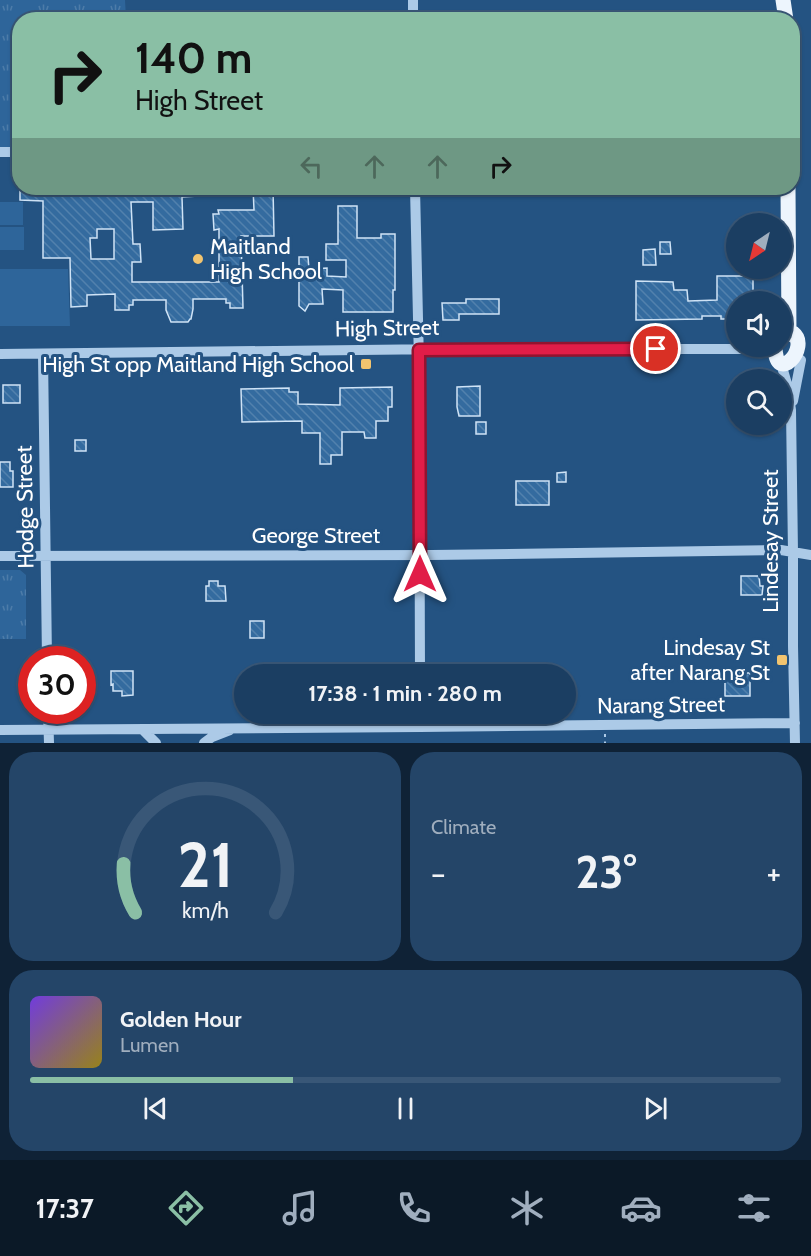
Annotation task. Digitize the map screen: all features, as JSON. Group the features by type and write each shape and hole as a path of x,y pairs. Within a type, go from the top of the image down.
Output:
{"main road":[{"name":"Lindesay Street","path":"783,291 788,195"},
{"path":"784,357 787,364 791,364 806,352 802,338 796,334 792,337"}],"street":[{"path":"416,195 420,664"},
{"name":"High Street","path":"0,354 726,346"},
{"name":"Lindesay Street","path":"792,406 806,352"},
{"name":"Hodge Street","path":"43,354 47,646"},
{"name":"Lindesay Street","path":"791,435 792,646 795,743"},
{"name":"George Street","path":"0,556 781,550 811,555"},
{"name":"Narang Street","path":"0,730 795,723"},
{"path":"48,724 49,743"},
{"name":"Narang Street","path":"204,743 212,737 239,728"},
{"path":"142,729 156,743"}],"green space":[{"path":"0,0 125,0 126,12 12,12 12,147 0,147"},
{"path":"0,202 23,202 23,225 0,225"},
{"path":"0,227 24,227 24,250 0,250"},
{"path":"0,269 68,269 70,326 0,326"},
{"path":"0,570 20,570 26,575 26,639 0,639"}],"building":[{"path":"20,195 198,195 182,197 183,229 153,230 153,202 131,202 133,244 140,244 141,262 132,262 132,282 219,282 219,229 214,230 213,214 219,214 218,210 254,210 253,195 273,195 274,236 241,236 243,308 230,308 230,303 226,303 226,299 193,299 191,319 188,322 171,322 166,310 166,300 133,300 133,305 129,305 129,310 115,310 115,294 87,295 87,306 71,307 70,258 43,258 43,201 20,200","holes":["97,229 114,229 114,259 91,259 90,238 97,238"]},
{"path":"338,206 357,206 357,238 381,238 381,234 395,234 393,312 343,312 343,290 322,289 323,304 309,304 305,311 299,306 299,257 308,257 309,269 327,268 327,276 346,277 346,260 326,260 326,244 338,244"},
{"path":"660,242 670,242 671,254 660,254"},
{"path":"655,249 656,265 643,265 643,250"},
{"path":"717,276 726,276 726,279 753,279 753,291 726,291 726,319 721,319 721,316 702,316 702,319 636,320 636,281 673,282 674,290 687,290 688,301 717,300"},
{"path":"466,299 499,299 499,314 459,314 459,320 443,320 442,303 466,303"},
{"path":"3,385 20,385 20,403 3,403"},
{"path":"480,386 480,416 459,416 457,387"},
{"path":"392,387 392,407 388,407 388,421 376,421 376,438 365,438 364,432 342,432 342,455 331,455 331,464 320,464 320,433 302,433 302,421 242,422 241,389 289,388 289,392 298,392 298,404 340,405 340,388"},
{"path":"476,422 486,422 486,434 476,434"},
{"path":"75,440 86,440 86,451 75,451"},
{"path":"0,462 10,462 10,471 13,471 13,487 0,487"},
{"path":"566,472 566,482 557,482 557,473"},
{"path":"516,481 549,481 549,505 516,505"},
{"path":"741,576 759,576 760,586 763,586 762,595 741,595"},
{"path":"209,581 218,581 218,586 225,586 226,601 206,601 206,586 209,586"},
{"path":"250,621 264,621 264,638 250,638"},
{"path":"111,671 133,671 133,695 122,696 122,691 113,691"},
{"path":"725,673 750,673 750,696 725,696"}],"place":[{"name":"Maitland High School","path":"198,259"},
{"name":"High St opp Maitland High School","path":"366,364"},
{"name":"Lindesay St after Narang St","path":"782,660"}],"route":[{"path":"420,574 419,350 656,349"}]}
